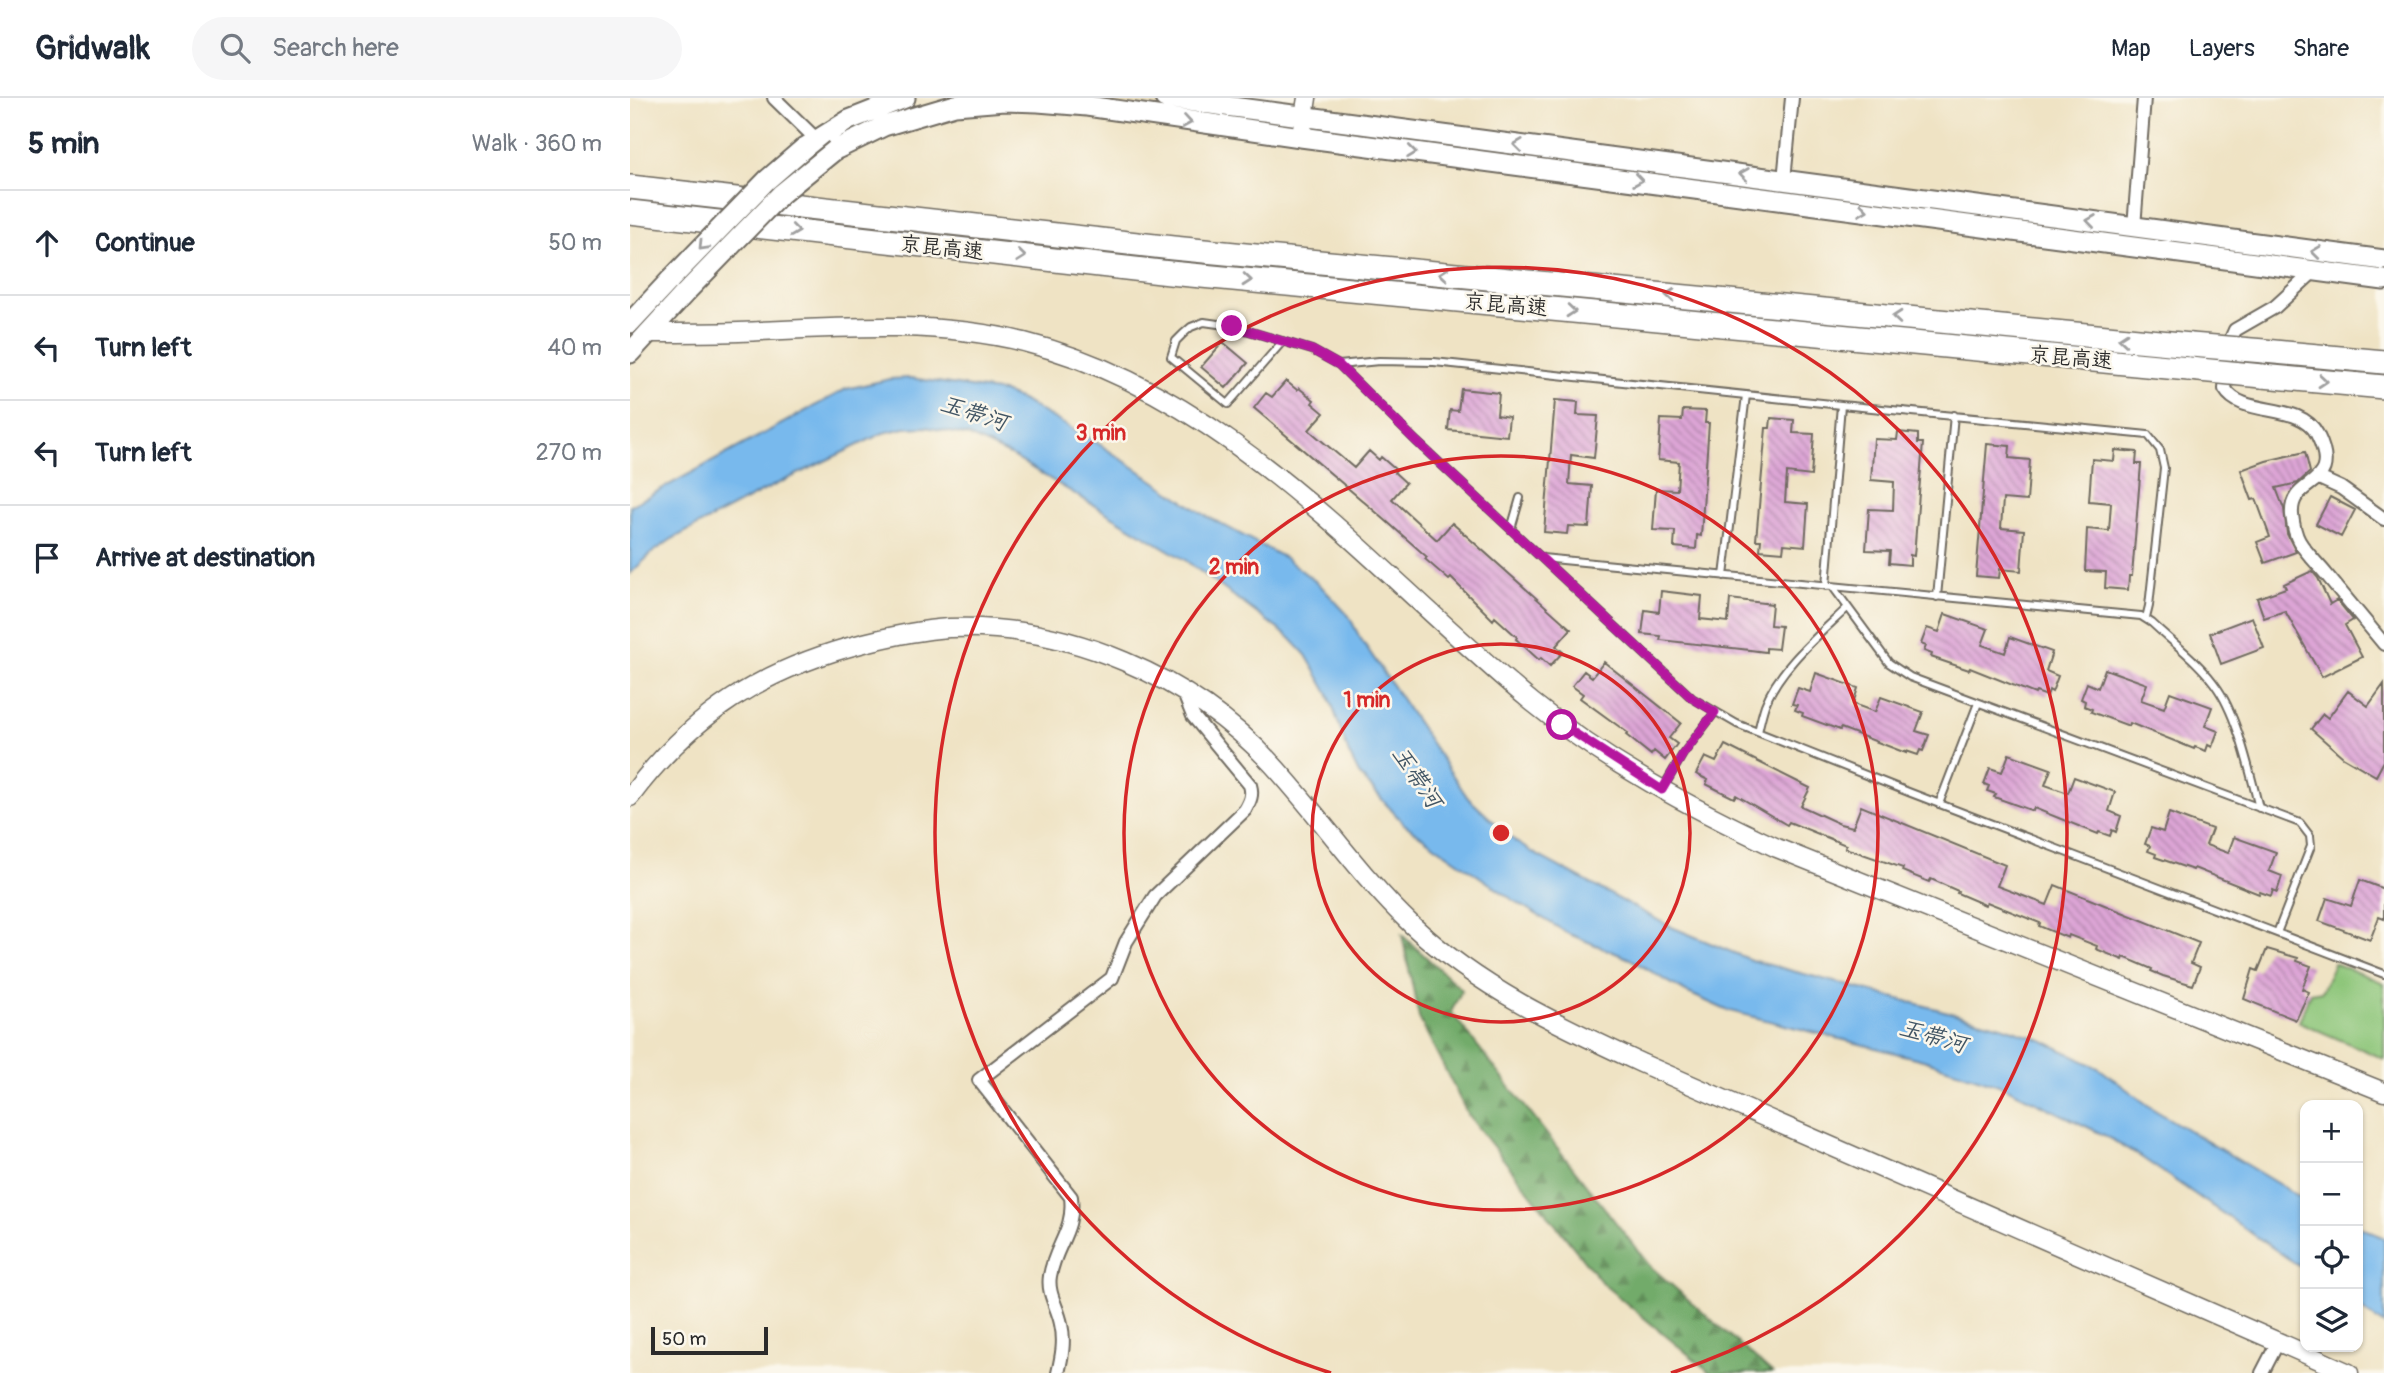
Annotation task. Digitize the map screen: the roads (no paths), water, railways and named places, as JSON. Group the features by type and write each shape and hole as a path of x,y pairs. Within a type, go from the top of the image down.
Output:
{"highway":[{"name":"京昆高速","path":"630,187 1173,248 2384,362"},
{"name":"京昆高速","path":"630,212 1184,274 2384,387"}],"main road":[{"path":"630,353 648,333 679,285 767,180 810,143 849,120 905,98"},
{"path":"1165,98 2384,281"},
{"path":"631,321 679,285 835,150 884,126 926,112 970,102 1004,101 1304,118 2384,260"}],"street":[{"path":"774,98 810,143"},
{"path":"1784,180 1792,98"},
{"path":"2134,227 2144,98"},
{"path":"2313,272 2275,307 2235,330 2231,339 2225,389 2234,401 2291,415 2313,428 2323,450 2325,470 2319,478 2300,491 2295,499 2292,514 2297,538 2384,644"},
{"path":"648,333 889,326 944,330 1024,343 1060,353 1120,376 1205,424 1251,455 1535,704 1599,751 1662,790 1720,822 1777,848 2384,1092"},
{"path":"2319,478 2341,488 2384,519"},
{"path":"630,797 683,737 713,710 741,691 813,658 888,637 948,628 1019,632 1101,653 1183,690 1234,729 1272,764 1366,877 1411,924 1469,973 1500,993 1567,1030 2349,1373"},
{"path":"1058,1373 1063,1340 1060,1320 1050,1292 1050,1277 1057,1253 1070,1226 1073,1212 1071,1197 979,1080 1112,978 1126,942 1155,896 1245,810 1250,801 1250,785 1193,716 1183,690"},
{"path":"2262,1373 2278,1342"}],"lane":[{"path":"1283,341 1228,404 1171,357 1176,341 1191,327 1204,322 1232,326 1283,341 1312,350 1339,365 1692,698 1715,712 1758,732 1939,804 2384,974"},
{"path":"1339,365 1378,361 1434,362 1841,405 2139,432 2148,435 2161,450 2164,468 2146,618"},
{"path":"1724,576 1746,395"},
{"path":"1841,405 1829,587 1889,663 1901,672 1978,703 2300,823 2310,836 2311,846 2277,933"},
{"path":"1937,597 1954,415"},
{"path":"1511,529 1520,498"},
{"path":"1542,558 2141,615 2209,677 2219,690 2248,764 2259,808"},
{"path":"1758,732 1765,705 1777,681 1847,608"},
{"path":"1939,804 1978,703"},
{"path":"1662,790 1683,754 1715,712"}],"water":[{"name":"玉带河","path":"911,378 1003,392 1023,401 1099,444 1208,517 1285,558 1319,584 1349,616 1359,636 1468,798 1516,842 1535,854 1669,926 1751,960 2001,1026 2042,1040 2100,1069 2153,1109 2300,1197 2300,1267 2141,1157 2104,1135 2005,1087 1923,1060 1726,1010 1686,992 1630,959 1569,934 1513,900 1404,824 1359,774 1349,754 1328,693 1306,655 1290,638 1185,560 1010,455 969,436 926,427 883,433 672,539 653,552 630,574 630,506 846,389 890,379"},
{"path":"2363,1228 2384,1238 2384,1325 2363,1310"}]}
